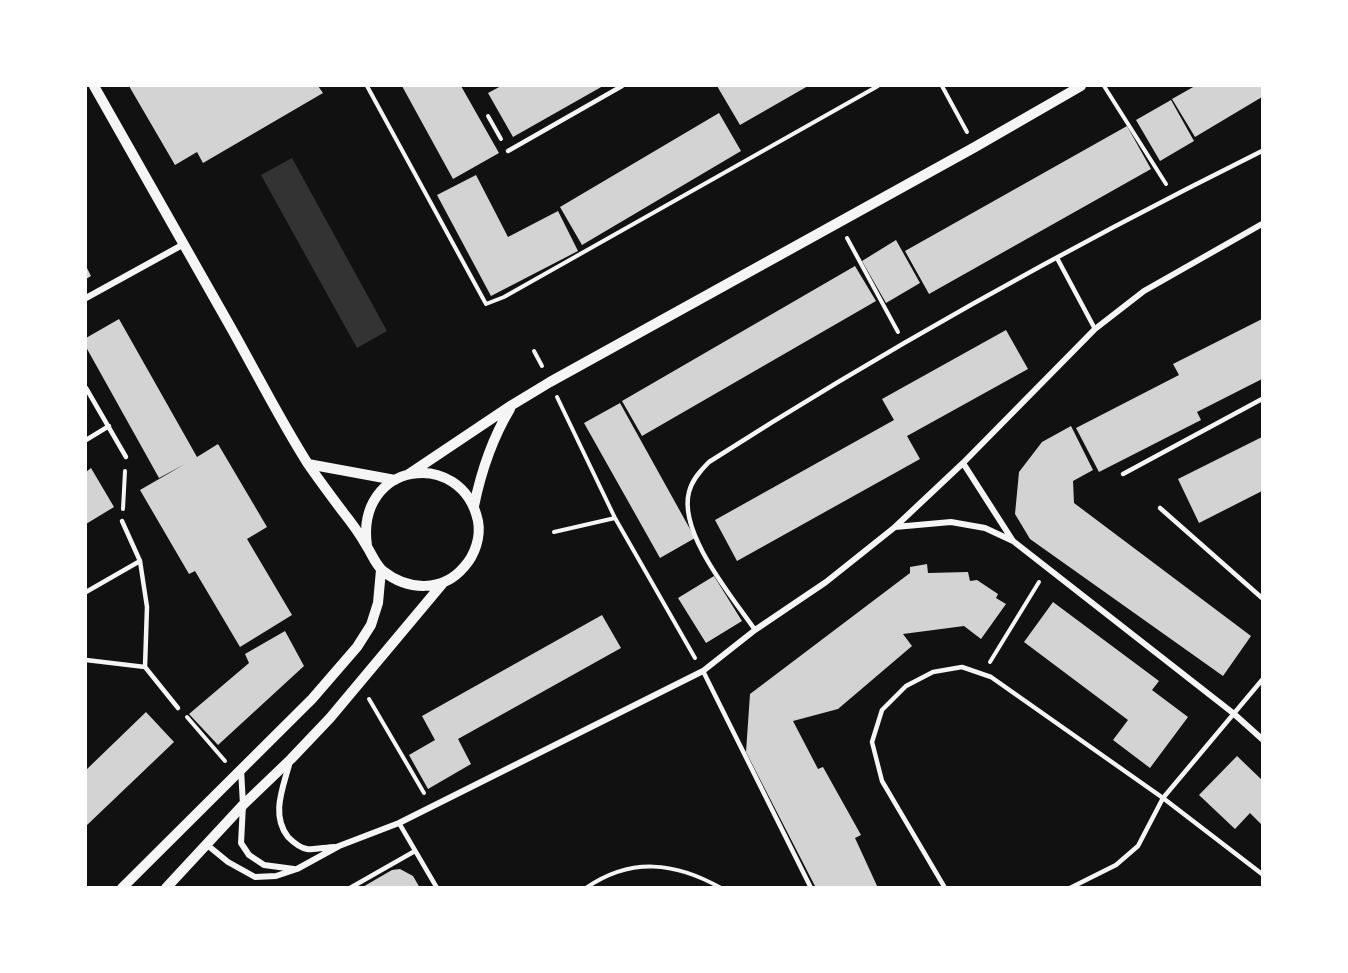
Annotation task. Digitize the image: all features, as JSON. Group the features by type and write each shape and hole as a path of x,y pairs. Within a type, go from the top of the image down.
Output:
{"street":[{"path":"94,86 308,464 368,546 381,570 400,582 422,587 443,583"},
{"path":"368,546 365,531 367,516 373,501 382,489 395,480 409,474 550,382 1081,86"},
{"path":"206,844 228,862 255,877 276,876 297,869 339,846 399,824 703,671 755,630 826,582 895,527 963,463 1095,329 1144,291 1263,224"},
{"path":"86,298 184,244"},
{"path":"474,506 480,476 488,454 512,405"},
{"path":"963,463 1013,541"},
{"path":"308,464 395,480"},
{"path":"166,888 243,805 291,759 443,583 459,573 471,560 477,542 478,524 474,506 463,490 447,479 428,473 409,474"},
{"path":"895,527 951,522 985,528 1013,541 1263,739"},
{"path":"122,888 238,770 312,699 357,647 371,625 378,603 381,570"},
{"path":"291,759 279,806 279,818 283,830 292,842 305,849 339,846"},
{"path":"238,770 243,805 242,843 249,855 264,865 297,869"}],"lane":[{"path":"508,151 622,86"},
{"path":"755,630 712,566 690,524 687,506 689,492 696,475 709,462 904,342 1173,196 1263,151"},
{"path":"1057,258 1095,329"},
{"path":"86,388 126,457"},
{"path":"1123,474 1263,399"},
{"path":"86,440 109,426"},
{"path":"1160,508 1263,598"},
{"path":"122,521 140,561 147,606 145,667 178,708"},
{"path":"86,592 140,561"},
{"path":"86,660 145,667"},
{"path":"945,888 882,781 872,742 882,710 906,686 933,672 962,668 983,673 1164,798 1263,874"},
{"path":"703,671 811,888"},
{"path":"1070,888 1116,865 1138,846 1164,798 1263,680"},
{"path":"399,824 436,888"},
{"path":"350,888 415,851"}],"path":[{"path":"367,86 486,304 504,297 878,86"},
{"path":"942,86 975,147"},
{"path":"1104,86 1173,196"},
{"path":"488,116 508,151"},
{"path":"838,222 904,342"},
{"path":"534,351 615,518 703,671"},
{"path":"122,521 126,457"},
{"path":"554,532 615,518"},
{"path":"983,673 1048,568"},
{"path":"365,676 368,698 432,807"},
{"path":"178,708 238,770"},
{"path":"586,888 600,878 615,872 658,866 699,875 721,888"}],"shaded area":[{"path":"292,158 387,331 357,348 261,175"}],"building":[{"path":"129,86 318,86 323,93 203,163 197,152 175,165"},
{"path":"402,86 461,86 499,153 453,179"},
{"path":"501,86 603,86 513,137 488,93"},
{"path":"717,86 808,86 740,125"},
{"path":"1195,86 1262,86 1262,97 1195,137 1172,99"},
{"path":"1171,100 1194,141 1160,161 1136,120"},
{"path":"719,113 741,151 582,245 560,207"},
{"path":"1127,126 1151,169 929,294 905,251"},
{"path":"476,175 508,237 558,211 578,251 491,296 437,195"},
{"path":"896,240 920,283 886,303 862,261"},
{"path":"86,266 91,276 86,279"},
{"path":"855,266 876,301 642,436 622,401"},
{"path":"119,319 197,457 218,444 267,527 247,539 292,615 240,647 195,571 189,574 140,490 185,464 159,478 86,347 86,338"},
{"path":"1262,319 1262,379 1197,412 1201,420 1099,472 1076,428 1179,375 1173,364"},
{"path":"1006,330 1028,369 907,436 920,459 737,561 715,520 894,420 882,399"},
{"path":"620,403 695,538 660,558 584,423"},
{"path":"1071,426 1093,470 1073,481 1074,503 1251,636 1223,676 1030,539 1015,514 1019,472 1042,442"},
{"path":"1262,437 1262,491 1199,523 1178,479"},
{"path":"91,468 114,507 86,524 86,472"},
{"path":"927,564 928,573 968,572 970,581 977,580 998,594 996,598 1006,604 981,639 964,626 903,634 912,646 838,709 793,721 818,769 823,767 861,835 855,838 878,888 816,888 746,752 750,694 910,573 910,567"},
{"path":"714,576 742,621 706,643 678,598"},
{"path":"1053,602 1159,681 1152,690 1188,717 1150,768 1113,740 1128,720 1024,642"},
{"path":"602,615 621,648 458,739 471,764 428,789 409,755 435,740 422,716"},
{"path":"285,631 304,666 218,745 189,714 249,663 245,654"},
{"path":"146,712 174,742 86,826 86,770"},
{"path":"1237,756 1262,780 1262,825 1250,813 1235,829 1199,795"},
{"path":"400,869 413,876 420,888 361,888 392,870"}]}
